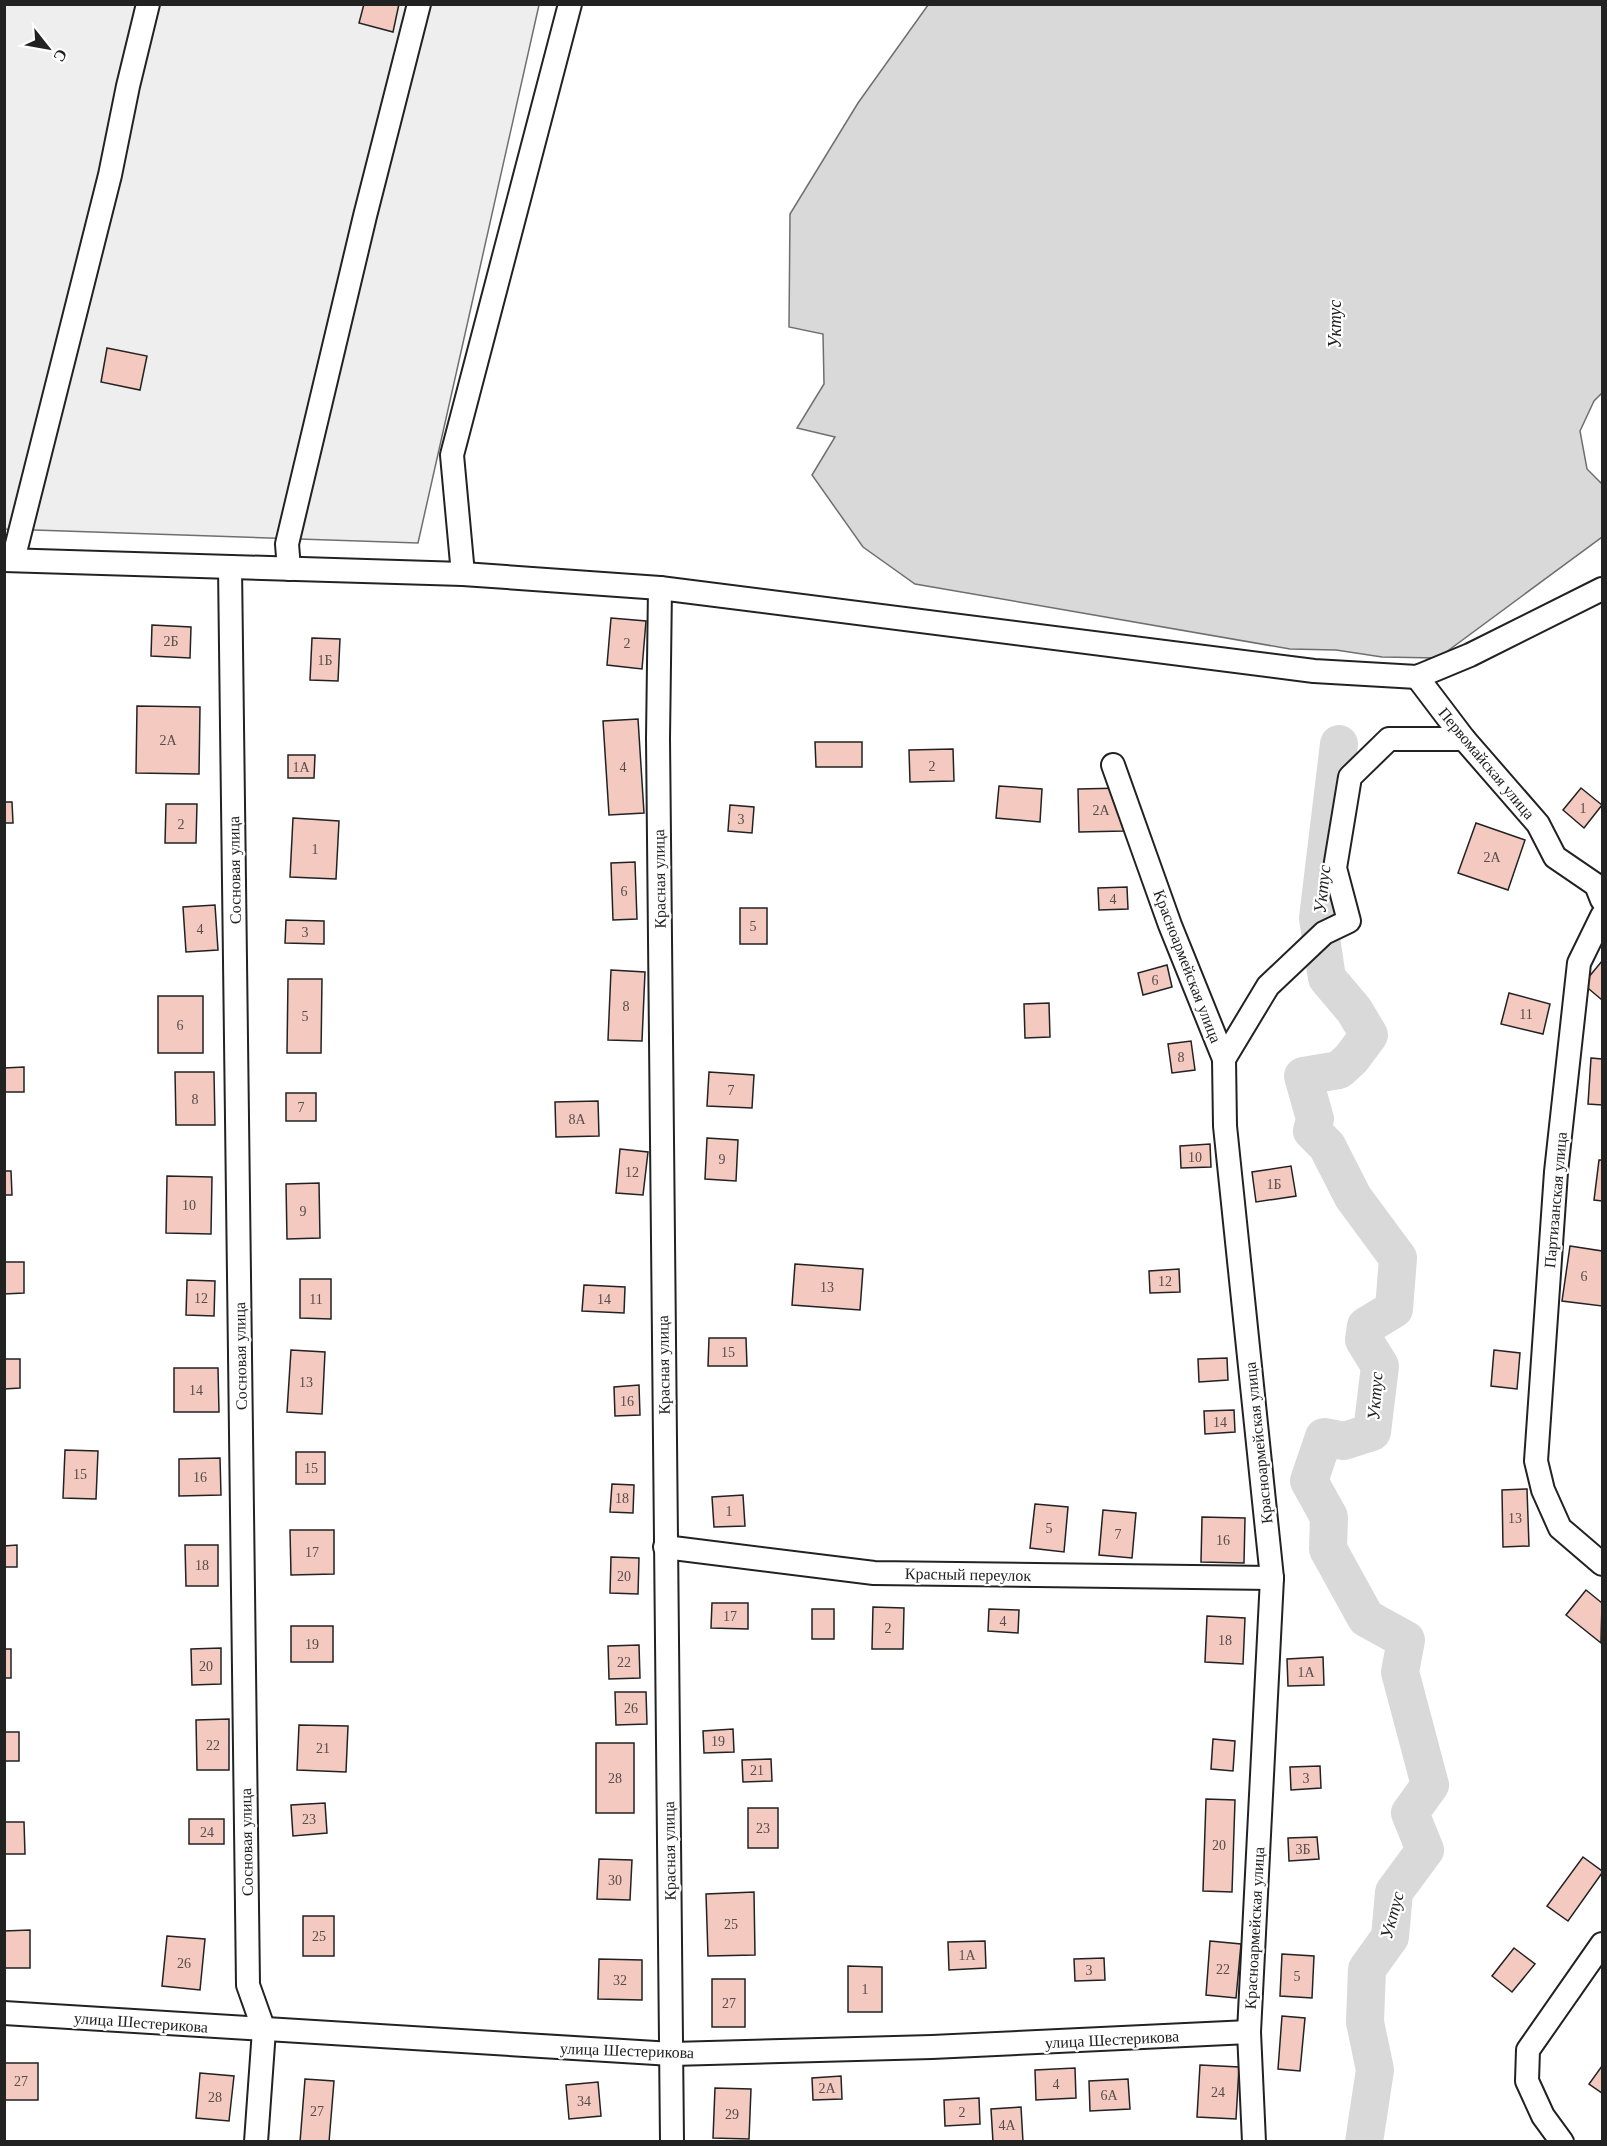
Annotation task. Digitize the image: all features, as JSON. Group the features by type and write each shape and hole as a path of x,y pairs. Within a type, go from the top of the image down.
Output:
{"street":[{"path":"148,4 110,175 9,560 464,574 660,588 1314,671 1417,677 1470,655 1602,589"},
{"path":"289,569 287,544 365,216 419,4"},
{"path":"464,574 452,455 570,4"},
{"name":"Сосновая улица","path":"230,567 248,1985 264,2030 256,2142"},
{"name":"Красная улица","path":"660,588 658,750 672,2142"},
{"name":"Первомайская улица","path":"1417,677 1464,739 1538,824 1555,857 1596,885 1602,900"},
{"path":"1224,1059 1268,986 1324,933 1349,921 1335,868 1350,777 1389,739 1464,739"},
{"name":"Красноармейская улица","path":"1113,765 1170,925 1224,1059 1225,1126 1272,1578 1249,2032 1254,2142"},
{"name":"Партизанская улица","path":"1602,916 1579,963 1556,1172 1536,1461 1543,1490 1560,1528 1602,1564"},
{"name":"Красный переулок","path":"665,1547 874,1573 1272,1578"},
{"path":"1562,2142 1543,2116 1527,2081 1528,2050 1602,1944"},
{"name":"улица Шестерикова","path":"4,2013 672,2054 920,2047 1249,2032"}],"shaded area":[{"path":"5,5 539,5 418,543 5,529"}],"water":[{"path":"928,5 1602,5 1602,393 1594,401 1580,431 1587,469 1602,484 1602,537 1438,658 1382,657 1336,650 1290,649 915,584 863,547 812,475 835,437 797,428 824,384 823,334 789,327 790,214 858,103"}],"building":[{"path":"364,4 399,4 393,32 359,23"},
{"path":"107,348 147,356 140,390 101,382"},
{"path":"611,618 646,621 642,669 607,665"},
{"path":"152,625 191,627 190,658 151,656"},
{"path":"312,638 340,639 338,681 310,680"},
{"path":"137,706 200,707 199,774 136,773"},
{"path":"638,719 644,813 609,815 603,721"},
{"path":"815,742 862,742 862,767 816,767"},
{"path":"953,749 954,781 910,782 909,750"},
{"path":"288,755 315,755 314,778 288,778"},
{"path":"999,786 1042,789 1040,822 996,818"},
{"path":"1123,788 1124,831 1079,832 1078,789"},
{"path":"1581,788 1602,805 1584,828 1563,810"},
{"path":"4,802 12,802 13,823 4,823"},
{"path":"166,804 197,804 196,843 165,843"},
{"path":"730,805 754,807 752,833 728,831"},
{"path":"293,818 339,821 336,879 290,877"},
{"path":"1476,823 1525,840 1508,890 1458,873"},
{"path":"635,862 637,919 613,920 611,863"},
{"path":"1127,887 1128,909 1099,910 1098,888"},
{"path":"215,905 218,950 186,952 183,907"},
{"path":"740,908 767,908 767,944 740,944"},
{"path":"286,920 324,921 324,944 285,943"},
{"path":"1602,961 1602,1000 1583,984"},
{"path":"1167,965 1172,987 1143,995 1138,973"},
{"path":"611,970 645,972 642,1041 608,1040"},
{"path":"288,979 322,979 321,1053 287,1053"},
{"path":"1509,993 1550,1004 1543,1034 1501,1024"},
{"path":"158,996 203,996 203,1053 158,1053"},
{"path":"1049,1003 1050,1037 1025,1038 1024,1004"},
{"path":"1191,1041 1195,1070 1172,1073 1168,1044"},
{"path":"1591,1058 1602,1059 1602,1105 1588,1104"},
{"path":"24,1067 24,1092 4,1092 4,1068"},
{"path":"175,1072 214,1072 215,1125 176,1125"},
{"path":"709,1072 754,1075 752,1108 707,1106"},
{"path":"286,1093 316,1093 316,1121 286,1121"},
{"path":"598,1101 599,1136 556,1137 555,1102"},
{"path":"707,1138 738,1140 736,1181 705,1179"},
{"path":"1210,1144 1211,1167 1181,1168 1180,1146"},
{"path":"620,1149 648,1152 643,1195 616,1193"},
{"path":"1599,1160 1602,1160 1602,1201 1594,1200"},
{"path":"1291,1166 1296,1196 1256,1202 1252,1172"},
{"path":"4,1171 11,1171 12,1195 4,1195"},
{"path":"167,1176 212,1177 211,1234 166,1233"},
{"path":"319,1183 320,1238 287,1239 286,1184"},
{"path":"1570,1246 1602,1251 1602,1306 1562,1301"},
{"path":"4,1262 24,1262 24,1293 4,1294"},
{"path":"795,1264 863,1269 860,1310 792,1305"},
{"path":"1179,1269 1180,1292 1150,1293 1149,1271"},
{"path":"300,1279 331,1279 331,1319 300,1318"},
{"path":"187,1280 215,1281 214,1316 186,1315"},
{"path":"584,1285 625,1287 624,1313 582,1311"},
{"path":"709,1338 746,1338 747,1366 708,1366"},
{"path":"291,1350 325,1352 322,1414 287,1412"},
{"path":"1494,1350 1520,1353 1517,1389 1491,1386"},
{"path":"1227,1358 1228,1380 1199,1382 1198,1359"},
{"path":"4,1359 20,1359 20,1388 4,1389"},
{"path":"174,1368 218,1368 219,1412 174,1412"},
{"path":"639,1385 640,1415 615,1416 614,1387"},
{"path":"1234,1410 1235,1432 1205,1434 1204,1411"},
{"path":"65,1450 98,1451 96,1499 63,1498"},
{"path":"296,1452 325,1452 325,1484 296,1484"},
{"path":"220,1458 221,1495 179,1496 179,1459"},
{"path":"612,1484 634,1485 633,1513 610,1512"},
{"path":"1527,1489 1529,1546 1503,1547 1502,1490"},
{"path":"743,1495 745,1526 714,1527 712,1497"},
{"path":"1035,1504 1068,1507 1064,1552 1030,1548"},
{"path":"1103,1510 1136,1513 1132,1558 1099,1555"},
{"path":"1202,1517 1245,1518 1244,1563 1201,1562"},
{"path":"290,1530 334,1530 334,1574 291,1575"},
{"path":"17,1545 17,1567 4,1567 4,1546"},
{"path":"185,1545 218,1545 218,1586 186,1586"},
{"path":"611,1557 639,1558 638,1594 610,1593"},
{"path":"1586,1590 1602,1603 1601,1643 1566,1615"},
{"path":"712,1603 748,1603 748,1629 711,1628"},
{"path":"873,1607 904,1608 903,1649 872,1649"},
{"path":"812,1609 834,1609 834,1639 812,1639"},
{"path":"989,1609 1019,1610 1018,1633 988,1631"},
{"path":"1207,1616 1245,1618 1243,1664 1205,1662"},
{"path":"291,1626 333,1626 333,1662 291,1662"},
{"path":"639,1645 640,1678 609,1679 608,1646"},
{"path":"221,1648 221,1684 192,1685 191,1649"},
{"path":"4,1649 11,1649 11,1678 4,1678"},
{"path":"1323,1657 1324,1685 1288,1686 1287,1659"},
{"path":"615,1692 646,1692 647,1724 616,1725"},
{"path":"229,1719 229,1770 197,1770 196,1720"},
{"path":"299,1725 348,1726 346,1772 297,1770"},
{"path":"733,1729 734,1752 704,1753 703,1731"},
{"path":"4,1732 19,1732 19,1761 4,1761"},
{"path":"1213,1739 1235,1741 1233,1771 1211,1769"},
{"path":"596,1743 634,1743 634,1813 596,1813"},
{"path":"771,1759 772,1781 743,1782 742,1760"},
{"path":"1320,1766 1321,1788 1291,1790 1290,1767"},
{"path":"1206,1799 1235,1800 1232,1892 1203,1891"},
{"path":"325,1803 327,1833 293,1836 291,1805"},
{"path":"748,1808 778,1808 778,1848 748,1848"},
{"path":"189,1819 224,1819 224,1844 189,1844"},
{"path":"4,1822 24,1822 25,1854 4,1854"},
{"path":"1317,1837 1319,1859 1289,1861 1288,1838"},
{"path":"1583,1857 1602,1873 1568,1921 1547,1906"},
{"path":"599,1859 632,1860 630,1900 597,1899"},
{"path":"754,1892 755,1955 708,1956 706,1894"},
{"path":"303,1916 334,1916 334,1956 303,1956"},
{"path":"30,1930 30,1968 4,1968 4,1931"},
{"path":"167,1936 205,1939 200,1990 162,1986"},
{"path":"985,1941 986,1968 949,1970 948,1942"},
{"path":"1210,1941 1241,1944 1236,1998 1206,1995"},
{"path":"1514,1948 1535,1964 1512,1992 1492,1976"},
{"path":"1282,1954 1314,1956 1312,1998 1280,1996"},
{"path":"1104,1958 1105,1980 1075,1981 1074,1959"},
{"path":"599,1959 642,1960 642,2000 598,1999"},
{"path":"848,1966 882,1967 882,2012 848,2012"},
{"path":"712,1979 745,1979 745,2027 712,2027"},
{"path":"1282,2016 1305,2018 1300,2071 1278,2069"},
{"path":"4,2063 38,2063 38,2100 4,2100"},
{"path":"1200,2065 1239,2067 1236,2119 1197,2117"},
{"path":"1602,2066 1602,2093 1589,2084"},
{"path":"1075,2068 1076,2098 1036,2100 1035,2070"},
{"path":"200,2073 234,2076 229,2121 196,2118"},
{"path":"841,2076 842,2099 813,2100 812,2078"},
{"path":"305,2079 334,2081 329,2142 300,2142"},
{"path":"1128,2079 1130,2109 1090,2111 1089,2081"},
{"path":"598,2082 601,2116 569,2119 566,2085"},
{"path":"715,2088 751,2089 749,2139 713,2138"},
{"path":"979,2098 980,2124 945,2126 944,2100"},
{"path":"1021,2107 1023,2142 993,2142 991,2109"}],"waterway":[{"name":"Уктус","path":"1339,744 1318,918 1327,978 1354,1010 1369,1035 1351,1059 1339,1070 1303,1076 1315,1119 1312,1131 1327,1146 1353,1197 1398,1258 1394,1309 1366,1326 1364,1340 1380,1366 1372,1432 1344,1441 1324,1437 1309,1481 1329,1517 1328,1549 1366,1618 1406,1640 1400,1672 1430,1785 1410,1813 1425,1850 1394,1892 1390,1937 1367,1969 1365,2022 1375,2070 1364,2142"}]}
